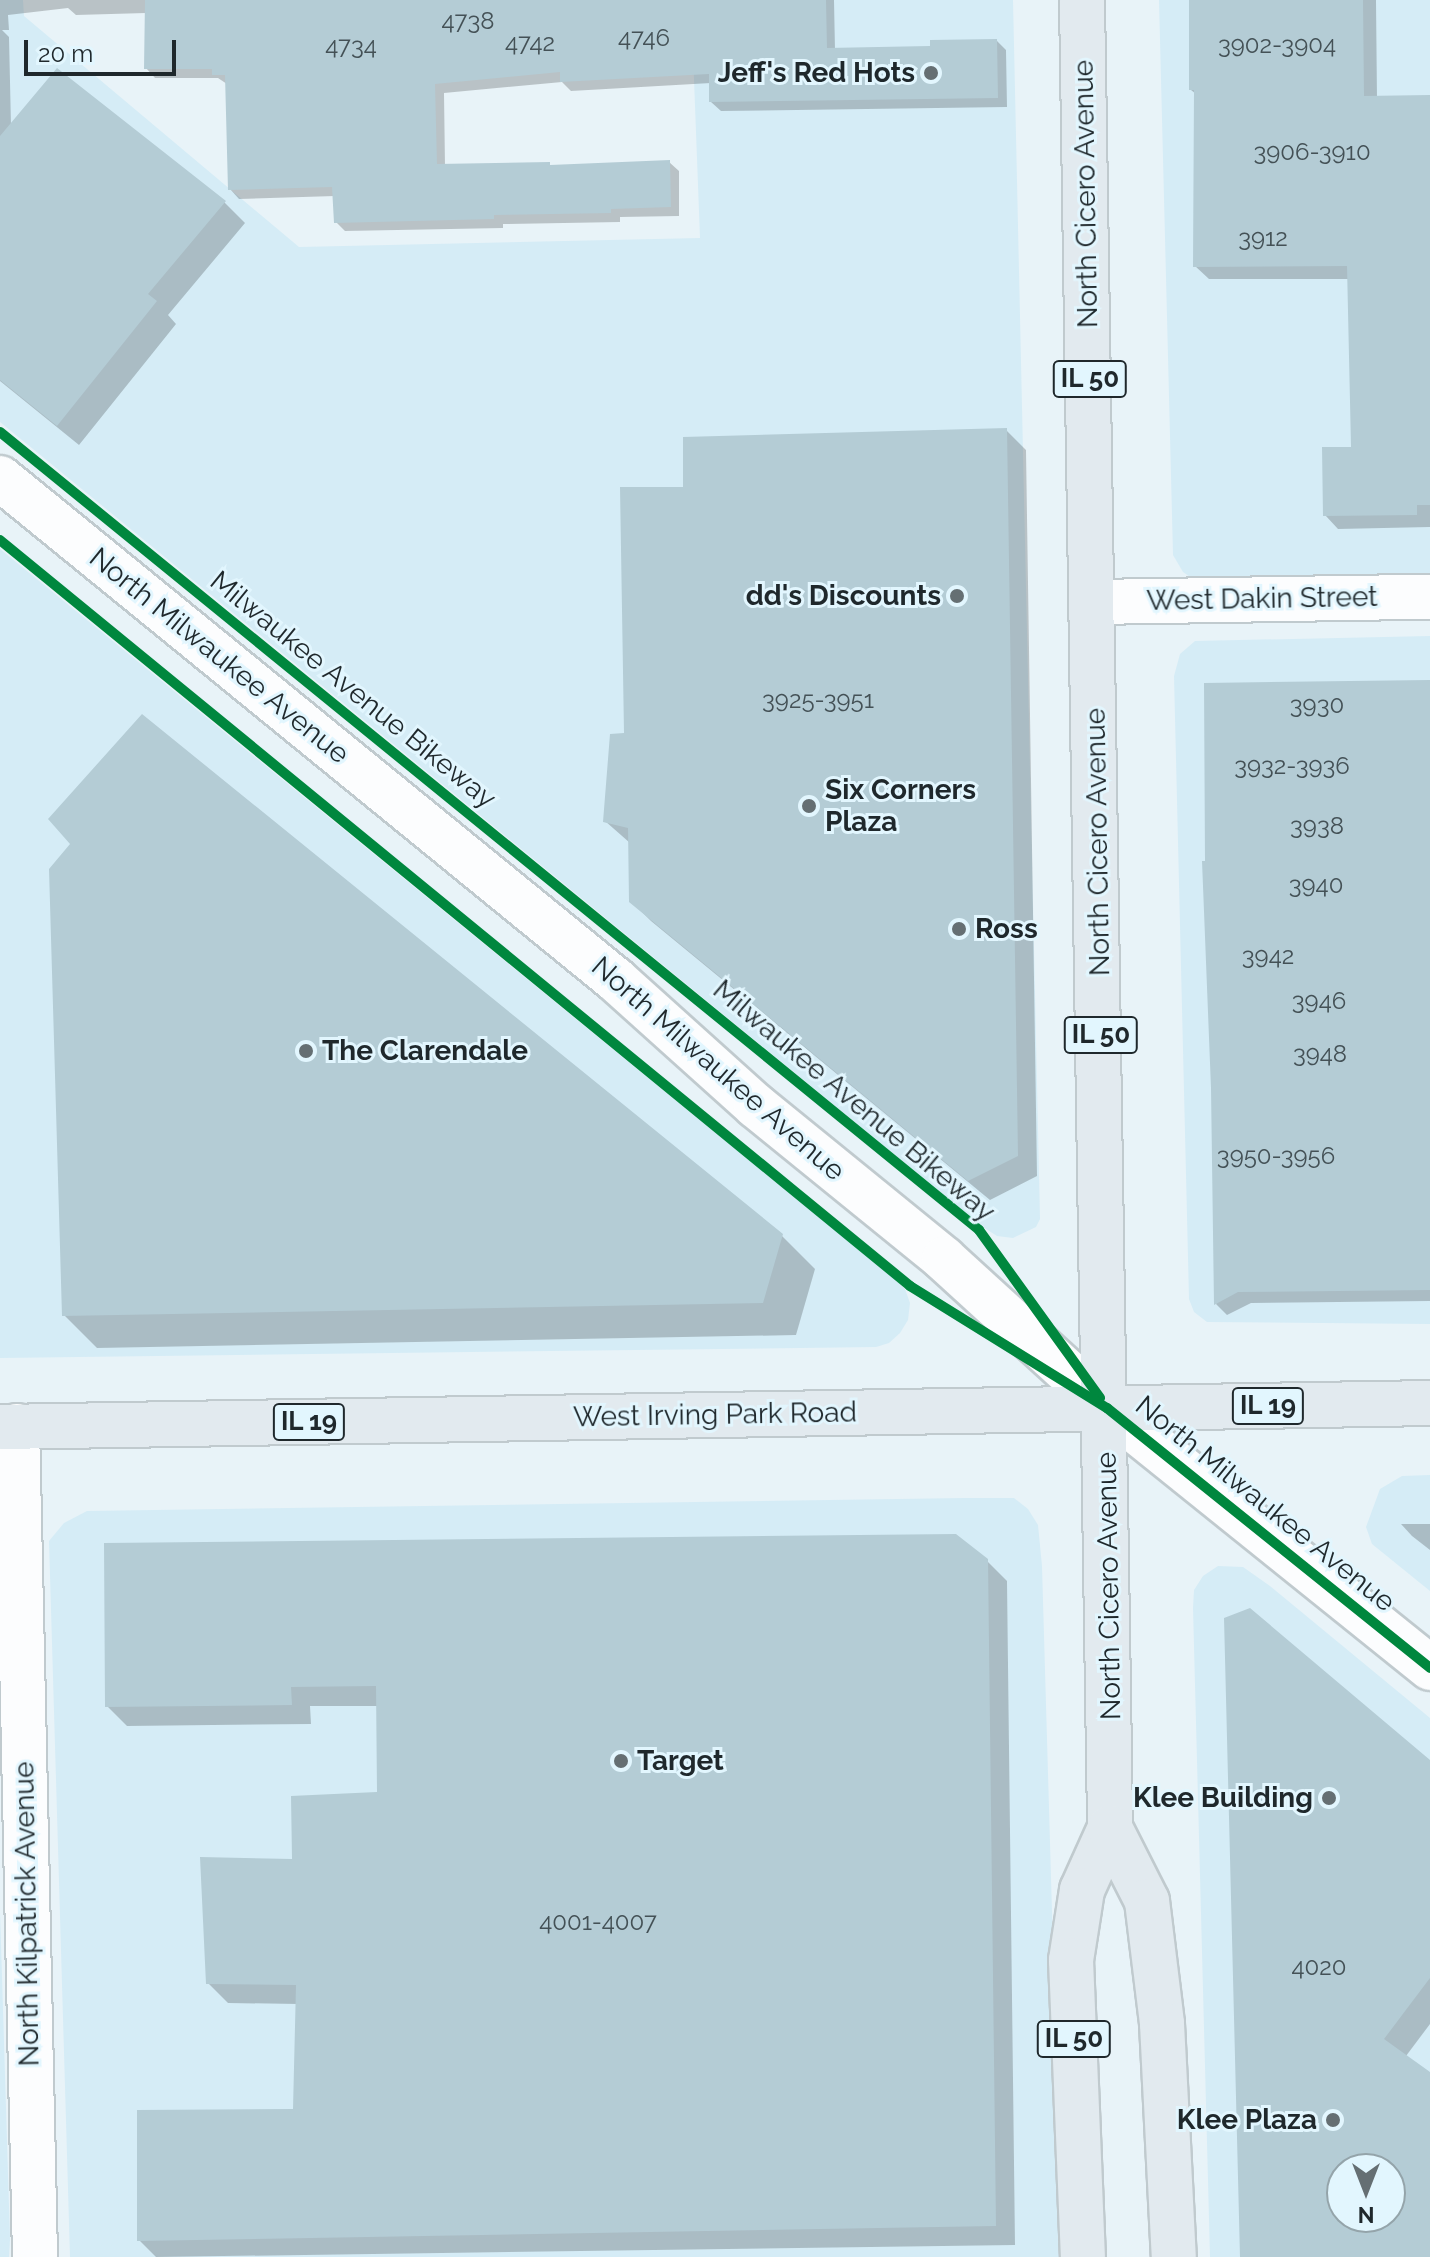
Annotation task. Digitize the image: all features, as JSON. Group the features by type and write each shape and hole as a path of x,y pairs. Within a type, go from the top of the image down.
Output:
{"main road":[{"name":"North Cicero Avenue","path":"1082,0 1107,1408 1110,1828 1082,1890 1071,1960 1083,2257"},
{"name":"North Milwaukee Avenue","path":"0,478 616,980 756,1106 944,1259 1107,1408 1430,1668"},
{"name":"West Dakin Street","path":"1093,602 1430,597"},
{"name":"West Irving Park Road","path":"8,1427 1430,1403"},
{"name":"North Kilpatrick Avenue","path":"8,1427 35,2257"},
{"name":"North Cicero Avenue","path":"1110,1828 1147,1901 1162,2024 1174,2257"}],"shaded area":[{"path":"0,0 23,0 24,16 299,247 700,238 691,0 1013,0 1040,1219 1036,1227 1013,1238 997,1236 983,1227 0,422"},
{"path":"1159,0 1430,0 1430,577 1193,579 1183,572 1173,555"},
{"name":"The Clarendale","path":"0,549 892,1277 905,1289 910,1303 908,1320 900,1333 889,1343 876,1347 0,1358"},
{"path":"1430,636 1430,1324 1207,1322 1194,1312 1189,1299 1174,676 1180,654 1195,641"},
{"path":"1430,1475 1430,1591 1372,1544 1366,1527 1380,1489 1402,1476"},
{"path":"1014,1498 1028,1509 1038,1525 1042,1566 1062,2257 70,2257 49,1541 64,1523 87,1511"},
{"path":"1218,1566 1243,1567 1430,1718 1430,2257 1210,2257 1194,1590 1203,1576"},
{"path":"0,1911 10,2239 9,2257 0,2257"}],"building":[{"path":"145,0 826,0 827,48 930,46 930,40 997,39 998,98 709,102 709,74 560,82 560,72 435,84 437,164 550,162 550,165 670,160 671,207 611,209 611,213 494,215 494,219 334,223 332,187 228,190 225,75 212,75 212,69 144,69"},
{"path":"1189,0 1363,0 1364,96 1430,95 1430,505 1417,505 1417,515 1323,516 1322,447 1351,447 1347,266 1193,267 1194,90 1189,90"},
{"path":"57,68 226,201 148,294 157,301 57,426 0,380 0,136"},
{"name":"Six Corners Plaza","path":"1007,428 1018,1156 968,1181 629,902 628,828 603,822 610,734 624,733 620,487 683,487 683,437"},
{"path":"1430,680 1430,1290 1238,1292 1214,1305 1211,1088 1202,861 1205,861 1204,683"},
{"name":"The Clarendale","path":"142,714 783,1234 763,1303 62,1316 49,869 70,844 48,819"},
{"path":"956,1534 988,1559 996,2226 137,2241 137,2110 293,2109 296,1985 206,1984 200,1857 292,1859 291,1796 377,1792 376,1686 291,1687 292,1705 105,1707 104,1543"},
{"path":"1250,1608 1430,1760 1430,1978 1384,2039 1430,2072 1430,2257 1240,2257 1224,1618"}],"cycle path":[{"name":"Milwaukee Avenue Bikeway","path":"0,432 979,1230 1100,1398"},
{"path":"0,540 910,1286 1107,1408 1430,1668"}],"place":[{"name":"Jeff's Red Hots","path":"931,73"},
{"name":"dd's Discounts","path":"957,596"},
{"name":"Six Corners Plaza","path":"809,806"},
{"name":"Ross","path":"959,929"},
{"name":"The Clarendale","path":"306,1051"},
{"name":"Target","path":"621,1761"},
{"name":"Klee Building","path":"1329,1798"},
{"name":"Klee Plaza","path":"1333,2120"}]}
